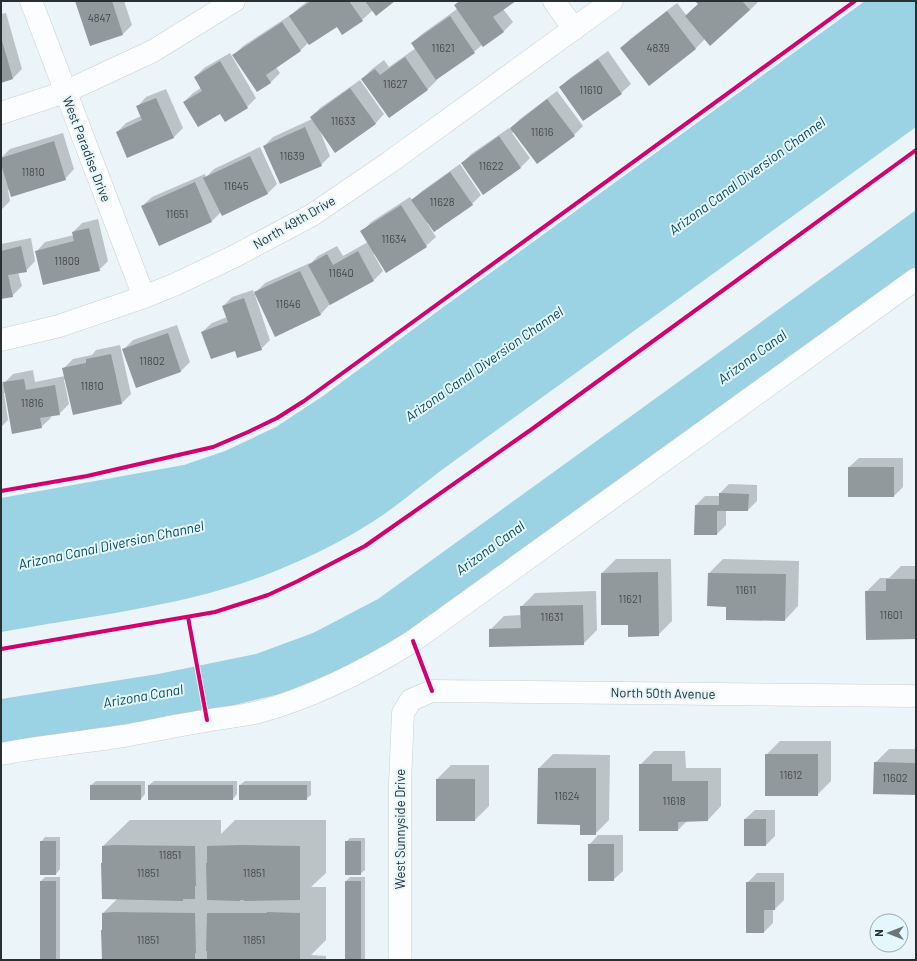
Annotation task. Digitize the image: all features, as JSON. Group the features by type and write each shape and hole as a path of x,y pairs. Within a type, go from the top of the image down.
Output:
{"street":[{"name":"West Paradise Drive","path":"31,1 144,297"},
{"path":"1,113 65,92 153,51 234,1"},
{"path":"554,1 574,28"},
{"name":"North 49th Drive","path":"1,340 59,326 144,297 176,284 228,259 312,215 390,162 612,1"},
{"path":"1,754 124,736 207,720 246,715 300,698 341,681 378,663 413,642 916,279"},
{"name":"North 50th Avenue","path":"411,700 432,691 916,696"},
{"name":"West Sunnyside Drive","path":"400,960 400,783 402,731 403,713 411,700"}],"water":[{"name":"Arizona Canal Diversion Channel","path":"865,1 916,1 916,127 443,469 390,510 339,542 315,554 257,578 186,599 149,607 1,632 1,498 184,465 225,451 276,427 323,396"},
{"name":"Arizona Canal","path":"916,210 916,267 407,636 347,667 284,693 186,717 1,745 1,699 158,674 256,654 313,633 378,599"}],"building":[{"path":"75,1 112,1 123,35 90,46"},
{"path":"311,1 349,1 363,21 342,35 337,27 309,45 289,16"},
{"path":"365,1 395,1 376,16"},
{"path":"460,1 516,1 493,17 504,32 483,47 454,5"},
{"path":"695,1 742,1 750,10 710,46 685,16 698,4"},
{"path":"667,11 696,49 649,86 620,48"},
{"path":"450,16 475,53 436,80 411,43"},
{"path":"282,22 301,51 266,75 271,83 257,92 232,55"},
{"path":"1,37 13,79 1,83"},
{"path":"405,57 428,90 389,118 361,79 375,69 380,75"},
{"path":"598,59 622,94 583,121 559,87"},
{"path":"220,61 248,108 225,122 220,114 198,127 183,102 202,91 194,77"},
{"path":"350,88 376,124 335,153 310,117"},
{"path":"156,98 174,138 127,158 116,132 142,120 136,106"},
{"path":"547,99 575,136 537,164 510,128"},
{"path":"305,127 322,166 280,184 263,146"},
{"path":"499,136 521,168 483,195 461,163"},
{"path":"54,141 66,180 11,197 1,164 1,158"},
{"path":"250,156 268,194 222,216 203,178"},
{"path":"450,172 473,205 434,232 411,200"},
{"path":"195,182 212,222 159,246 141,206"},
{"path":"401,205 427,247 386,273 360,231"},
{"path":"89,228 100,271 43,285 35,251 74,241 72,232"},
{"path":"21,246 27,272 8,275 13,297 1,299 1,251"},
{"path":"358,251 374,281 330,305 308,265 327,254 333,265"},
{"path":"300,271 321,315 275,337 254,292"},
{"path":"244,298 262,350 237,358 235,351 211,359 201,332 228,322 222,306"},
{"path":"168,333 181,372 136,388 122,349"},
{"path":"111,354 122,404 73,415 62,368 86,363 86,359"},
{"path":"24,379 26,390 55,385 60,415 40,418 42,428 12,434 3,382"},
{"path":"848,467 894,467 894,497 848,497"},
{"path":"719,493 749,494 748,511 717,511 717,535 694,535 695,505 719,505"},
{"path":"658,572 659,636 628,637 628,625 601,625 601,573"},
{"path":"708,573 786,574 785,621 726,620 726,607 707,606"},
{"path":"886,579 916,579 916,639 866,640 865,591 886,591"},
{"path":"583,605 584,645 489,647 489,629 521,628 520,606"},
{"path":"765,754 818,754 818,796 765,796"},
{"path":"874,762 916,763 916,795 873,794"},
{"path":"639,764 672,764 672,781 708,781 708,821 678,822 678,831 639,831"},
{"path":"538,768 596,768 596,835 580,835 580,825 537,824"},
{"path":"436,779 475,779 475,821 436,821"},
{"path":"90,785 141,785 141,800 90,800"},
{"path":"148,785 233,785 233,800 148,800"},
{"path":"239,785 307,785 307,800 239,800"},
{"path":"744,819 766,819 766,846 744,846"},
{"path":"40,841 56,841 56,875 40,875"},
{"path":"345,841 361,841 361,875 345,875"},
{"path":"588,844 614,844 614,881 588,881"},
{"path":"102,846 195,846 195,899 183,899 183,901 102,899"},
{"path":"207,846 300,846 300,900 207,900"},
{"path":"40,881 56,881 56,960 40,960"},
{"path":"345,881 361,881 361,960 345,960"},
{"path":"746,882 775,882 775,910 764,910 764,933 746,933"},
{"path":"102,913 195,913 195,960 102,960"},
{"path":"207,913 300,913 300,960 207,960"}],"cycle path":[{"path":"1,491 87,476 213,447 277,418 304,401 855,1"},
{"path":"1,649 215,612 268,595 365,546 532,429 916,150"},
{"path":"188,617 207,720"},
{"path":"413,641 432,691"}]}
